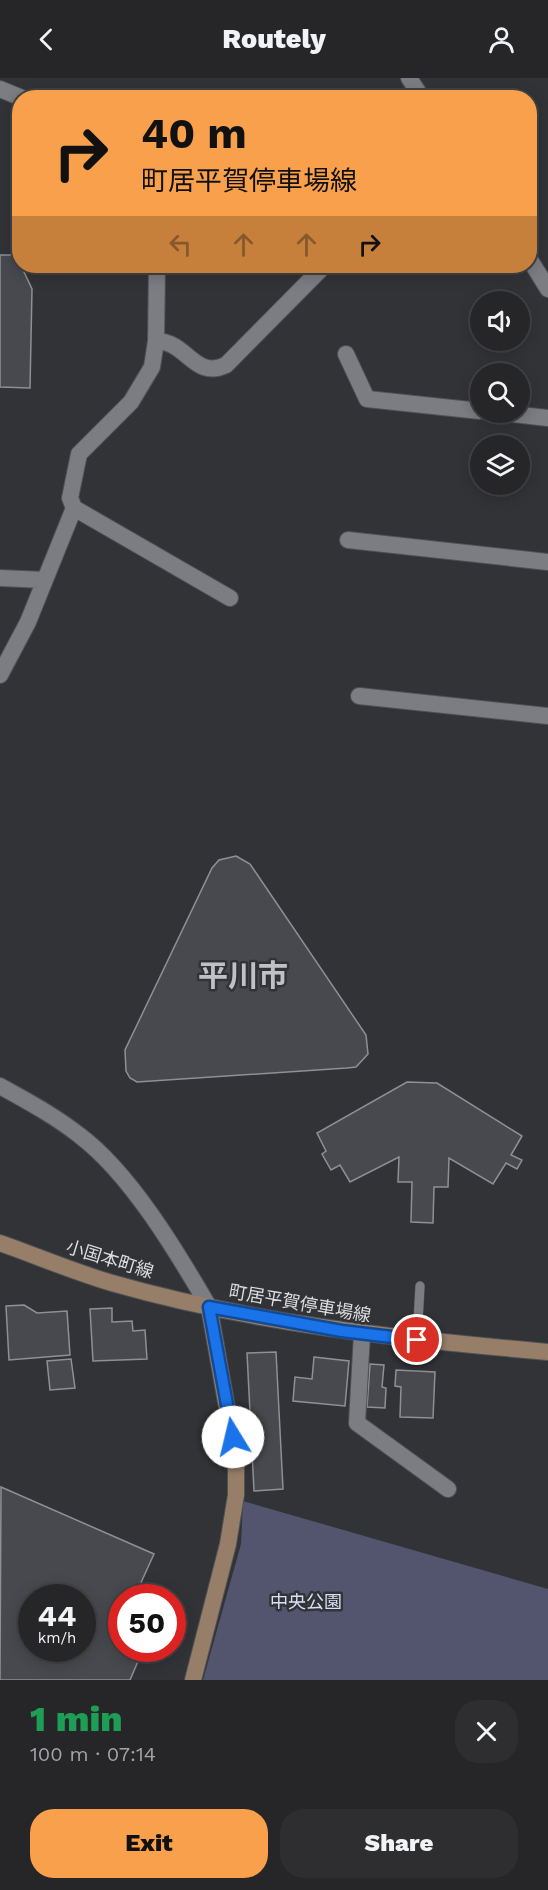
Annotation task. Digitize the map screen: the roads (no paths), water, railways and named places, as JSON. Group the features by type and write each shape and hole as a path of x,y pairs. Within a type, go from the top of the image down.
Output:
{"main road":[{"name":"小国本町線","path":"0,1243 111,1282 209,1307"},
{"name":"町居平賀停車場線","path":"193,1680 228,1544 236,1495 236,1458 209,1307 362,1334 548,1353"}],"street":[{"path":"537,271 548,289"},
{"path":"157,273 156,341 152,368 131,402 79,454 70,498 74,508 230,598"},
{"path":"156,341 169,341 202,368 215,370 226,365 317,273"},
{"path":"346,354 367,399 470,410"},
{"path":"530,416 548,418"},
{"path":"0,675 27,622 74,508"},
{"path":"348,540 548,562"},
{"path":"0,578 45,580"},
{"path":"359,696 548,716"},
{"path":"0,1086 80,1135 116,1172 154,1218 209,1307"},
{"path":"362,1334 357,1423 448,1489"}],"lane":[{"path":"417,1340 420,1286"}],"district":[{"name":"平川市","path":"243,975"}],"park label":[{"name":"中央公園","path":"306,1601"}]}
